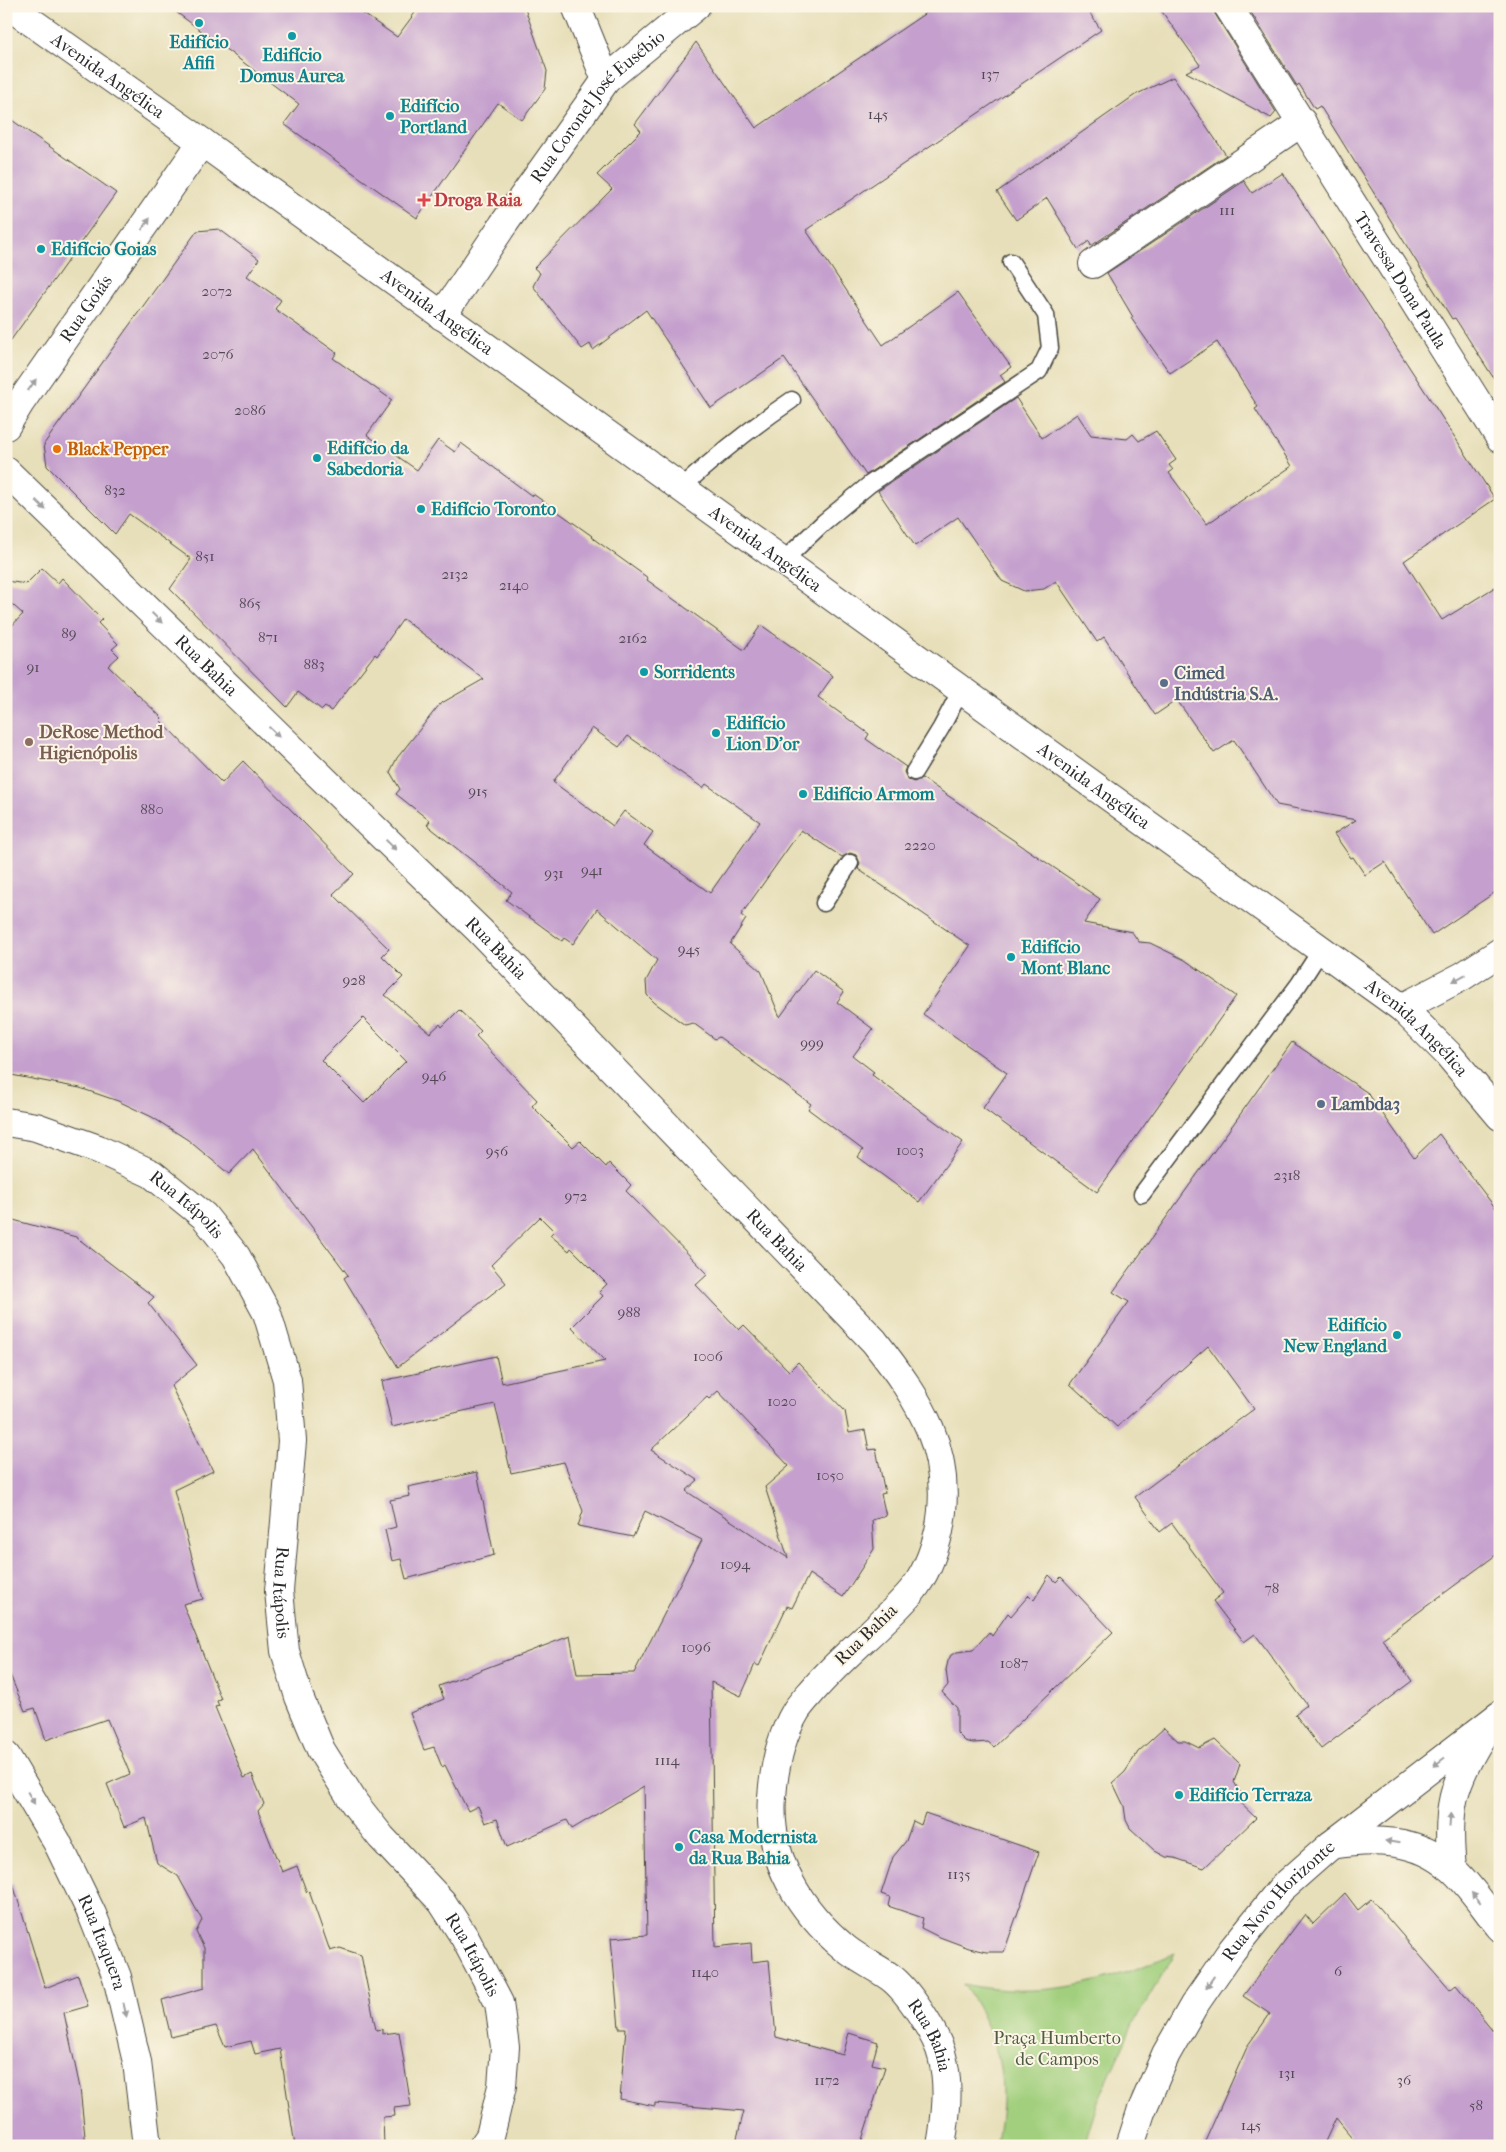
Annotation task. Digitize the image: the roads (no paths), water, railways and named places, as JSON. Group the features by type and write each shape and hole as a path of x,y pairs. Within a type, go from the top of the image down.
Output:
{"street":[{"name":"Avenida Angélica","path":"8,6 202,142 1402,1008 1448,1054 1500,1116"},
{"path":"576,6 606,80"},
{"name":"Rua Coronel José Eusébio","path":"442,316 503,225 606,80 696,6"},
{"name":"Travessa Dona Paula","path":"1228,6 1500,438"},
{"path":"1093,264 1302,122"},
{"name":"Rua Goiás","path":"6,426 20,403 202,142"},
{"name":"Rua Bahia","path":"6,471 479,930 874,1341 905,1380 928,1421 942,1463 943,1512 934,1554 913,1590 832,1667 796,1711 776,1761 771,1800 774,1846 790,1883 815,1920 848,1950 893,1979 925,2018 942,2054 947,2087 946,2116 941,2146"},
{"path":"1402,1008 1464,976 1500,952"},
{"name":"Rua Itápolis","path":"6,1122 36,1127 98,1148 152,1174 204,1216 236,1256 267,1313 287,1380 292,1441 279,1591 285,1651 299,1697 321,1750 355,1804 376,1830 442,1902 465,1938 498,2003 505,2047 502,2086 490,2136 483,2146"},
{"path":"1452,1868 1449,1830 1453,1796 1461,1775 1496,1718"},
{"name":"Rua Novo Horizonte","path":"1130,2146 1141,2112 1166,2054 1194,2005 1232,1950 1281,1889 1331,1845 1496,1718"},
{"name":"Rua Itaquera","path":"6,1756 62,1851 92,1914 117,1977 137,2062 147,2146"},
{"path":"1331,1845 1370,1840 1403,1843 1437,1858 1452,1868 1500,1927"}],"lane":[{"path":"783,562 824,522 870,484 1039,371 1050,348 1046,315 1011,262"},
{"path":"681,488 724,449 760,421 792,400"},
{"path":"914,772 941,728 961,690"},
{"path":"824,903 850,863"},
{"path":"1142,1194 1299,984 1321,950"}],"place":[{"name":"Edifício Afifi","path":"199,23"},
{"name":"Edifício Domus Aurea","path":"292,36"},
{"name":"Edifício Portland","path":"390,116"},
{"name":"Droga Raia","path":"424,200"},
{"name":"Edifício Goias","path":"41,249"},
{"name":"Black Pepper","path":"57,449"},
{"name":"Edifício da Sabedoria","path":"317,458"},
{"name":"Edifício Toronto","path":"421,509"},
{"name":"Sorridents","path":"644,672"},
{"name":"Cimed Indústria S.A.","path":"1164,683"},
{"name":"Edifício Lion D'or","path":"716,733"},
{"name":"DeRose Method Higienópolis","path":"29,742"},
{"name":"Edifício Armom","path":"803,794"},
{"name":"Edifício Mont Blanc","path":"1011,957"},
{"name":"Lambda3","path":"1321,1104"},
{"name":"Edifício New England","path":"1397,1335"},
{"name":"Edifício Terraza","path":"1179,1795"},
{"name":"Casa Modernista da Rua Bahia","path":"679,1847"}],"park label":[{"name":"Praça Humberto de Campos","path":"1057,2048"}]}
